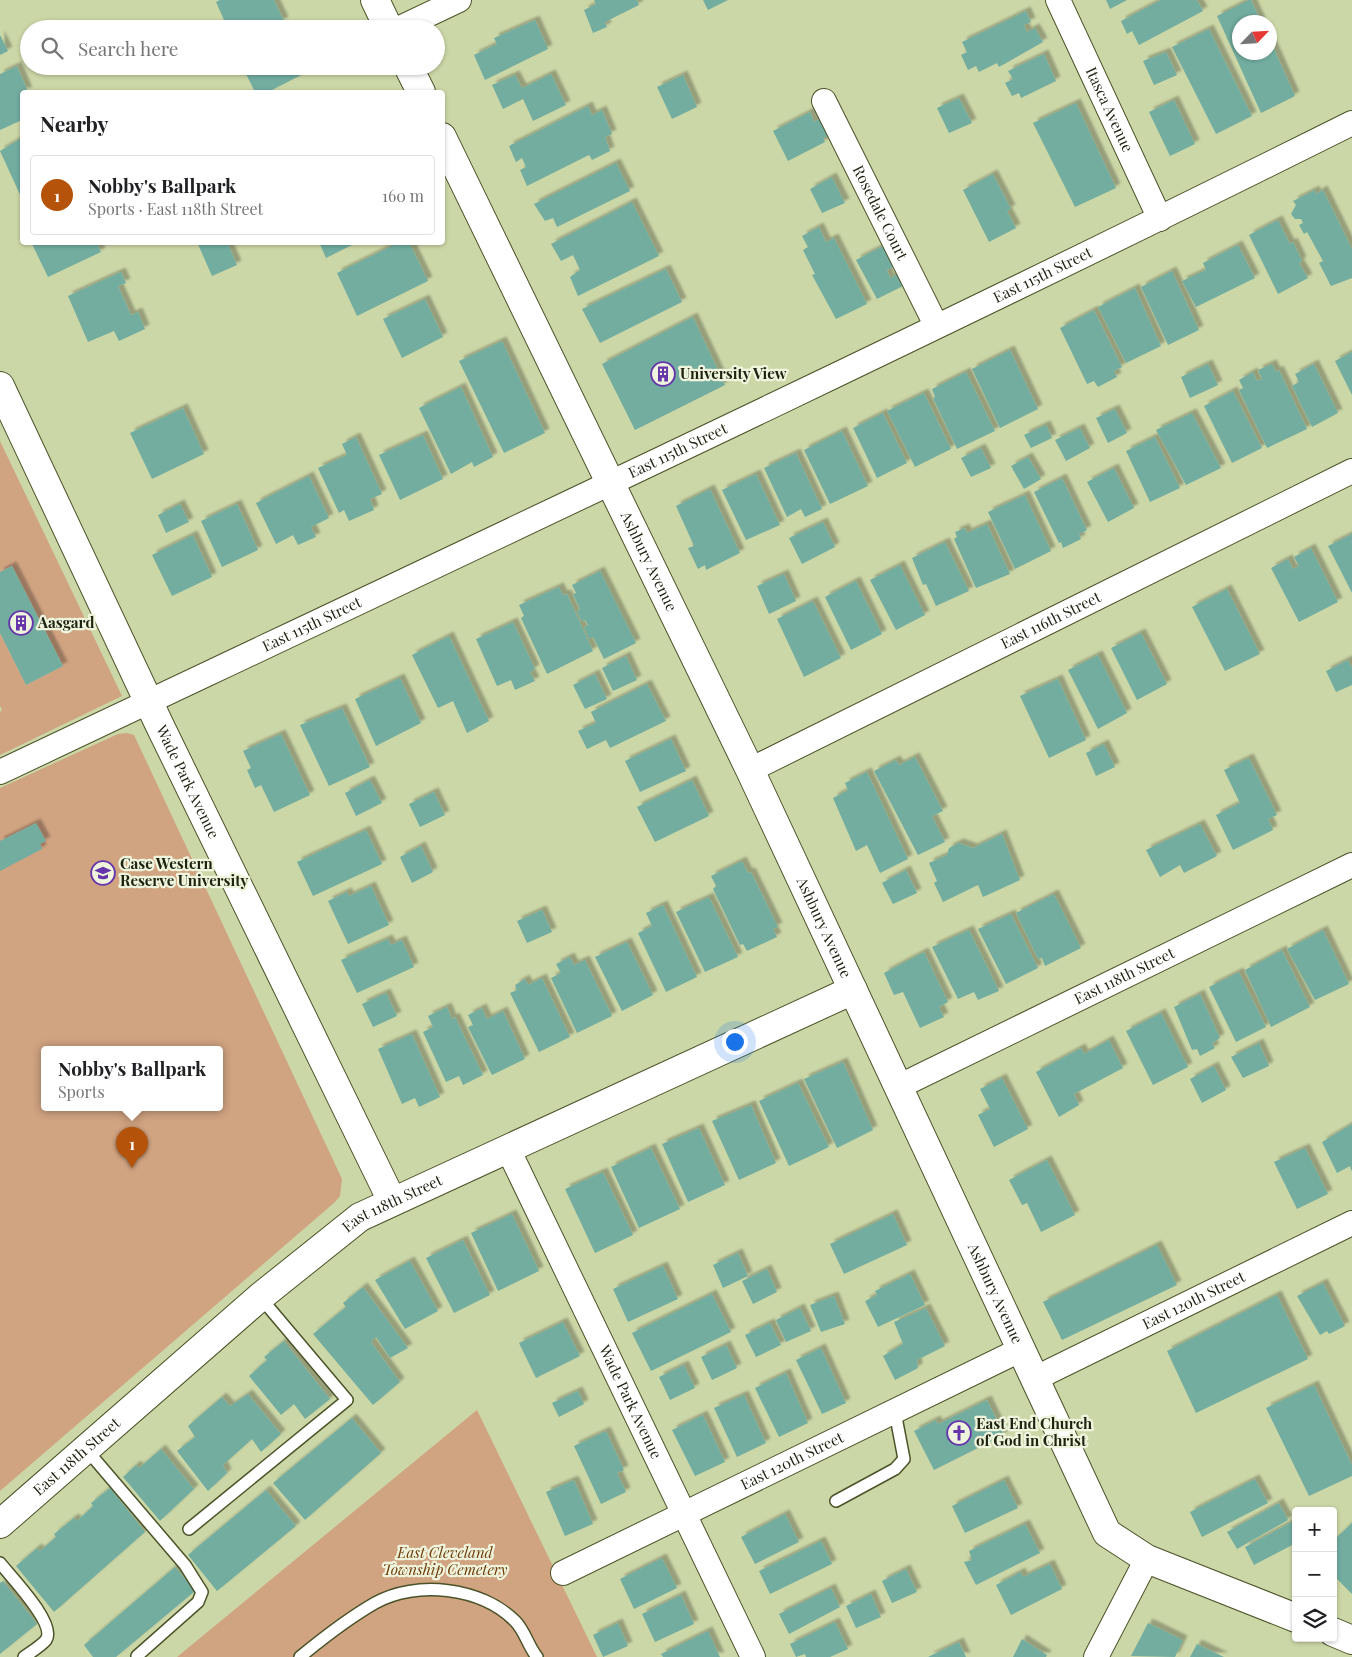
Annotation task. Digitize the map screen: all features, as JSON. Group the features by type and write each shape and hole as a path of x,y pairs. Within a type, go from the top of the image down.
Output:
{"street":[{"path":"375,0 385,20"},
{"path":"417,20 459,0"},
{"name":"Itasca Avenue","path":"1058,0 1160,219"},
{"path":"412,75 420,90"},
{"name":"Rosedale Court","path":"824,101 936,325"},
{"name":"East 115th Street","path":"0,772 612,482 1160,219 1352,123"},
{"name":"Ashbury Avenue","path":"445,143 612,482 750,770 1107,1533 1147,1559 1292,1616"},
{"name":"Wade Park Avenue","path":"0,386 149,702 392,1201"},
{"name":"East 116th Street","path":"750,770 1352,471"},
{"name":"East 118th Street","path":"898,1087 1352,865"},
{"name":"East 118th Street","path":"0,1524 260,1297 360,1217 853,990"},
{"name":"Wade Park Avenue","path":"508,1149 753,1657"},
{"name":"East 120th Street","path":"1034,1379 1352,1223"},
{"name":"East 120th Street","path":"564,1573 1020,1350"},
{"path":"1096,1657 1147,1559"},
{"path":"1337,1634 1352,1640"}],"lane":[{"path":"189,1529 347,1400 260,1297"},
{"path":"836,1501 895,1469 904,1459 895,1412"},
{"path":"86,1449 184,1565 202,1592 198,1602 137,1656"},
{"path":"0,1563 42,1615 48,1629 46,1640 24,1657"},
{"path":"300,1657 376,1603 394,1595 438,1591 470,1596 496,1607 516,1621 537,1657"}],"green space":[{"path":"0,441 122,696 0,755 0,712 2,710 0,706 0,633 26,685 63,666 12,566 0,572"},
{"name":"Case Western Reserve University","path":"127,733 134,735 342,1179 340,1196 335,1202 0,1491 0,788 118,734"},
{"name":"East Cleveland Township Cemetery","path":"477,1410 597,1657 177,1657"}],"building":[{"path":"220,0 274,0 284,20 224,20 216,2"},
{"path":"594,0 637,0 639,5 605,22 607,27 593,33 584,10 596,4"},
{"path":"703,0 728,0 708,10"},
{"path":"1106,0 1127,0 1110,9"},
{"path":"1161,0 1197,0 1203,11 1139,45 1132,31 1127,34 1121,21"},
{"path":"1249,0 1251,0 1258,15 1232,15 1232,49 1217,16"},
{"path":"1026,11 1031,22 1024,25 1027,32 1035,28 1043,42 999,67 997,63 979,72 976,66 968,70 961,55 967,52 962,42"},
{"path":"535,20 548,49 485,80 474,55 497,44 494,38"},
{"path":"1209,29 1252,116 1216,134 1172,47"},
{"path":"0,35 8,51 0,55"},
{"path":"1166,52 1177,75 1154,85 1143,61"},
{"path":"1044,54 1056,81 1021,98 1019,93 1012,96 1005,83 1013,79 1008,71"},
{"path":"1277,56 1295,96 1261,113 1237,60 1277,60"},
{"path":"17,66 27,90 20,90 20,121 0,130 0,74"},
{"path":"551,74 566,105 533,121 523,99 503,109 492,85 515,75 522,88"},
{"path":"246,75 301,75 272,90 254,90"},
{"path":"683,75 697,107 672,119 657,87"},
{"path":"959,98 972,123 949,133 937,108"},
{"path":"1174,100 1195,144 1170,156 1149,112"},
{"path":"1076,103 1116,188 1075,207 1033,123"},
{"path":"588,106 592,115 602,110 612,134 605,137 610,151 592,160 589,155 527,186 520,170 526,167 522,158 516,162 509,146"},
{"path":"810,112 814,122 821,118 830,135 823,138 825,142 788,161 773,131"},
{"path":"20,139 20,195 0,151"},
{"path":"616,163 630,191 557,227 553,218 545,221 534,204"},
{"path":"993,174 1011,209 1007,211 1016,228 989,242 963,190"},
{"path":"832,177 845,203 822,213 810,189"},
{"path":"1315,190 1316,194 1323,190 1352,249 1352,278 1331,286 1319,263 1323,261 1307,232 1304,234 1299,225 1303,223 1301,219 1295,219 1291,214 1296,205 1293,201"},
{"path":"632,202 659,256 578,296 570,277 580,270 573,255 561,261 551,244"},
{"path":"1278,220 1290,244 1293,242 1302,261 1299,263 1308,278 1278,294 1249,235"},
{"path":"819,227 826,242 834,238 867,304 836,319 812,275 815,274 803,250 808,247 802,236"},
{"path":"32,245 98,245 101,252 48,277"},
{"path":"198,245 228,245 237,265 212,276"},
{"path":"320,245 352,245 326,258"},
{"path":"394,245 410,245 428,281 357,316 337,273"},
{"path":"885,245 895,266 887,270 890,278 898,274 903,286 877,299 856,260"},
{"path":"1238,245 1255,278 1196,307 1182,281 1206,270 1203,263"},
{"path":"666,269 682,302 600,343 582,309"},
{"path":"1172,271 1199,330 1168,345 1141,287"},
{"path":"121,272 126,283 118,286 131,315 138,312 145,329 119,341 114,331 88,342 68,296"},
{"path":"1135,288 1161,346 1126,363 1098,307"},
{"path":"425,299 443,337 402,358 383,319"},
{"path":"1094,310 1122,367 1114,371 1117,377 1098,387 1094,381 1087,384 1060,328"},
{"name":"University View","path":"693,317 725,385 635,430 602,364"},
{"path":"502,341 545,433 504,453 459,361"},
{"path":"1010,350 1038,409 1000,428 972,369"},
{"path":"1352,352 1352,395 1335,361"},
{"path":"1208,364 1218,385 1190,398 1181,377"},
{"path":"1272,364 1276,372 1279,370 1307,429 1267,448 1239,390 1243,388 1239,380 1253,372 1257,381 1262,379 1258,370"},
{"path":"1314,364 1338,413 1312,427 1292,386 1299,382 1295,374"},
{"path":"966,372 995,431 957,449 933,398 935,397 932,389"},
{"path":"461,387 493,457 474,467 472,462 451,474 419,408"},
{"path":"1233,391 1262,448 1232,463 1204,406"},
{"path":"924,393 951,449 915,467 887,411"},
{"path":"183,408 204,454 152,479 130,433"},
{"path":"1115,409 1127,433 1108,443 1096,418"},
{"path":"883,413 907,463 877,478 853,428"},
{"path":"1192,413 1221,468 1186,485 1156,430"},
{"path":"1046,425 1052,438 1031,448 1024,435"},
{"path":"1080,428 1090,448 1066,461 1055,440"},
{"path":"842,431 868,486 830,504 804,450"},
{"path":"423,435 443,479 400,500 379,455"},
{"path":"356,437 382,494 370,499 374,510 349,521 344,510 339,513 318,468 347,455 342,444"},
{"path":"1155,437 1180,488 1150,502 1126,451"},
{"path":"981,448 991,468 971,477 961,458"},
{"path":"796,453 822,509 805,517 801,509 787,517 764,468"},
{"path":"1028,457 1041,479 1024,489 1011,466"},
{"path":"1114,468 1134,508 1108,522 1087,482"},
{"path":"756,474 780,525 746,540 722,490"},
{"path":"309,476 329,518 311,527 316,537 298,545 293,535 276,544 256,503"},
{"path":"1062,478 1087,530 1079,534 1081,539 1063,548 1034,492"},
{"path":"710,489 740,553 706,570 705,565 698,569 688,548 694,546 676,506"},
{"path":"1025,495 1051,551 1015,569 988,512"},
{"path":"180,504 189,522 166,533 158,515"},
{"path":"237,504 258,550 222,567 201,521"},
{"path":"823,522 835,547 802,564 789,538"},
{"path":"987,524 1010,574 976,588 954,539 957,537 955,532 965,528 967,533"},
{"path":"1352,534 1352,593 1328,546"},
{"path":"193,535 212,577 172,596 152,555"},
{"path":"945,542 969,591 936,606 926,584 923,585 912,558"},
{"path":"1311,548 1338,602 1299,622 1271,568 1288,559 1293,569 1299,566 1294,557"},
{"path":"900,565 925,615 896,630 870,580"},
{"name":"Aasgard","path":"12,566 63,666 26,685 0,633 0,572"},
{"path":"600,571 636,643 604,659 593,637 589,639 584,627 588,625 585,620 581,621 577,611 580,609 573,594 576,593 572,585"},
{"path":"784,574 796,601 769,614 757,586"},
{"path":"856,581 882,634 851,650 825,597"},
{"path":"559,587 563,595 567,594 593,651 547,674 521,618 524,616 519,605"},
{"path":"1227,589 1260,654 1225,671 1192,607"},
{"path":"813,601 841,658 804,677 777,619"},
{"path":"513,622 535,669 530,672 535,681 515,690 511,680 497,686 476,639"},
{"path":"1141,633 1167,684 1137,700 1111,648"},
{"path":"449,636 489,721 467,733 453,701 438,708 412,655"},
{"path":"1098,655 1127,713 1098,729 1068,670"},
{"path":"626,656 637,680 613,691 602,668"},
{"path":"1348,660 1352,668 1352,685 1336,692 1326,671"},
{"path":"595,674 607,699 585,709 573,685"},
{"path":"400,678 421,723 376,746 355,699"},
{"path":"1058,679 1086,740 1049,758 1020,696"},
{"path":"647,684 666,721 610,748 606,740 587,749 578,731 596,723 591,712"},
{"path":"342,708 370,767 329,786 300,725"},
{"path":"281,734 310,795 274,812 261,785 255,788 247,770 251,768 243,751"},
{"path":"671,739 686,771 640,792 625,761"},
{"path":"1104,744 1115,767 1096,776 1086,753"},
{"path":"915,757 943,811 932,816 945,842 918,855 874,771 896,760 899,765"},
{"path":"1249,758 1277,815 1268,819 1273,830 1233,850 1216,815 1240,803 1224,770"},
{"path":"867,772 908,859 880,873 867,845 856,851 833,798 848,790 845,783"},
{"path":"370,780 382,803 356,816 345,793"},
{"path":"692,780 709,816 655,842 637,807"},
{"path":"434,792 445,815 420,827 409,804"},
{"path":"36,823 46,841 40,844 42,849 0,871 0,841"},
{"path":"1200,824 1217,856 1184,873 1180,865 1160,877 1146,850"},
{"path":"366,830 382,864 313,896 297,862"},
{"path":"1002,834 1020,880 983,897 978,885 943,902 934,883 937,881 929,863 947,855 949,848 959,843 973,848"},
{"path":"421,846 433,872 412,883 400,857"},
{"path":"742,861 748,873 751,872 778,927 773,929 777,937 747,951 743,944 740,945 713,889 716,886 711,876"},
{"path":"906,870 917,893 893,904 882,883"},
{"path":"371,886 389,925 348,944 328,901 347,892 349,896"},
{"path":"1054,894 1081,948 1045,966 1042,958 1038,959 1016,913"},
{"path":"709,897 738,957 705,972 676,912"},
{"path":"663,905 697,977 666,992 638,933 652,926 646,913"},
{"path":"542,910 552,932 527,943 517,921"},
{"path":"1011,914 1038,968 1006,984 978,929"},
{"path":"969,930 999,991 978,1000 974,992 958,999 932,947"},
{"path":"1323,930 1349,984 1315,1000 1287,949"},
{"path":"388,939 391,945 402,940 414,967 357,993 341,960"},
{"path":"627,942 653,995 622,1011 595,957"},
{"path":"1282,950 1310,1007 1271,1027 1245,970"},
{"path":"924,952 948,1002 939,1007 944,1017 920,1028 903,992 894,995 884,973"},
{"path":"570,957 574,965 585,960 612,1016 577,1033 551,978 561,973 556,964"},
{"path":"1239,972 1266,1027 1236,1042 1209,987"},
{"path":"542,978 570,1037 539,1052 510,993 517,990 515,985 525,979 528,985"},
{"path":"386,993 397,1016 373,1027 362,1004"},
{"path":"1200,994 1220,1038 1212,1043 1215,1048 1200,1056 1197,1049 1192,1050 1174,1007"},
{"path":"447,1007 452,1019 455,1017 483,1075 463,1085 459,1076 446,1082 423,1032 433,1027 428,1016"},
{"path":"482,1008 487,1019 503,1011 525,1059 492,1075 468,1027 473,1025 468,1015"},
{"path":"1161,1013 1188,1067 1153,1085 1126,1031"},
{"path":"412,1034 440,1097 419,1107 415,1098 402,1104 378,1049"},
{"path":"1109,1040 1123,1068 1074,1094 1079,1105 1059,1117 1036,1072 1081,1048 1084,1054"},
{"path":"1259,1043 1269,1066 1243,1078 1231,1057"},
{"path":"843,1062 873,1130 837,1148 804,1079"},
{"path":"1214,1066 1226,1090 1202,1103 1190,1079"},
{"path":"1002,1078 1028,1129 994,1147 978,1115 990,1109 980,1089"},
{"path":"798,1083 829,1147 789,1166 759,1101"},
{"path":"751,1105 776,1163 739,1180 712,1121"},
{"path":"1352,1124 1352,1172 1350,1166 1337,1173 1322,1142"},
{"path":"699,1128 725,1185 688,1202 662,1144"},
{"path":"651,1148 680,1209 639,1228 611,1167"},
{"path":"1305,1148 1328,1194 1297,1209 1274,1162"},
{"path":"1047,1160 1075,1215 1041,1232 1027,1203 1022,1205 1009,1180"},
{"path":"603,1172 633,1235 595,1253 565,1189"},
{"path":"512,1214 539,1271 498,1291 471,1233"},
{"path":"893,1214 907,1245 844,1274 830,1244"},
{"path":"463,1240 490,1295 454,1313 426,1258"},
{"path":"1157,1245 1177,1285 1062,1340 1043,1302"},
{"path":"738,1253 748,1276 723,1288 713,1265"},
{"path":"410,1261 438,1311 405,1329 375,1280"},
{"path":"663,1266 678,1299 628,1322 613,1289"},
{"path":"767,1269 777,1292 753,1304 742,1281"},
{"path":"910,1274 925,1305 878,1327 865,1301 877,1295 875,1291"},
{"path":"1323,1283 1345,1326 1329,1334 1327,1331 1320,1335 1297,1296"},
{"path":"363,1287 408,1348 390,1358 376,1337 371,1342 400,1382 373,1405 313,1334 346,1307 343,1303"},
{"path":"712,1294 731,1332 651,1371 632,1333"},
{"path":"1277,1295 1308,1359 1196,1413 1167,1351"},
{"path":"834,1296 845,1324 821,1332 810,1305"},
{"path":"800,1308 811,1331 786,1342 776,1320"},
{"path":"926,1308 945,1346 917,1360 918,1368 895,1380 883,1356 903,1344 894,1322"},
{"path":"563,1322 580,1356 536,1378 519,1343"},
{"path":"770,1323 781,1345 756,1357 745,1335"},
{"path":"284,1341 330,1399 305,1419 294,1404 281,1415 249,1376 267,1360 264,1357"},
{"path":"726,1345 737,1368 712,1380 701,1357"},
{"path":"821,1348 846,1403 822,1414 796,1360"},
{"path":"684,1365 695,1388 670,1400 659,1377"},
{"path":"786,1373 808,1423 779,1437 755,1388"},
{"path":"1314,1385 1352,1465 1352,1476 1309,1496 1266,1408"},
{"path":"578,1391 584,1404 559,1417 552,1403"},
{"path":"248,1394 281,1434 261,1452 252,1439 223,1465 227,1473 208,1491 177,1451 195,1437 188,1426 222,1397 230,1406"},
{"path":"744,1395 766,1443 737,1457 714,1408"},
{"name":"East End Church of God in Christ","path":"987,1400 1004,1435 934,1470 914,1431 936,1420 938,1424"},
{"path":"703,1415 725,1462 695,1476 672,1430"},
{"path":"352,1418 381,1453 305,1520 273,1483"},
{"path":"606,1431 624,1470 617,1473 626,1492 601,1504 574,1446"},
{"path":"161,1449 194,1489 160,1521 123,1477 136,1465 139,1468"},
{"path":"1255,1479 1268,1503 1202,1537 1190,1512"},
{"path":"574,1480 593,1524 565,1536 546,1492"},
{"path":"1004,1480 1018,1508 965,1533 952,1506"},
{"path":"110,1488 145,1532 54,1612 16,1566 37,1548 40,1551 56,1537 54,1534 74,1518 77,1521 93,1506 91,1503"},
{"path":"266,1490 296,1526 217,1591 188,1555"},
{"path":"1279,1503 1288,1520 1237,1549 1227,1532"},
{"path":"785,1514 799,1542 755,1564 741,1537"},
{"path":"1292,1522 1292,1545 1254,1565 1245,1547"},
{"path":"1352,1523 1352,1594 1337,1579 1337,1537"},
{"path":"1025,1524 1040,1553 976,1585 964,1562 972,1560 969,1551"},
{"path":"821,1541 832,1564 770,1594 759,1571"},
{"path":"662,1558 677,1588 634,1609 620,1579"},
{"path":"1050,1564 1062,1589 1011,1615 996,1585 1021,1572 1023,1577"},
{"path":"175,1567 195,1591 116,1657 93,1657 84,1645"},
{"path":"906,1569 917,1592 892,1603 882,1581"},
{"path":"3,1581 37,1624 0,1654 0,1583"},
{"path":"831,1588 840,1607 789,1634 779,1614"},
{"path":"871,1594 881,1617 856,1628 846,1606"},
{"path":"681,1595 694,1624 655,1642 642,1614"},
{"path":"835,1622 848,1649 830,1657 806,1657 805,1654 796,1657 790,1644"},
{"path":"618,1623 628,1646 603,1657 593,1635"},
{"path":"1148,1623 1183,1640 1175,1657 1131,1656"},
{"path":"708,1631 720,1657 663,1657 661,1654"},
{"path":"1022,1639 1047,1655 1046,1657 1013,1657"},
{"path":"959,1642 966,1657 928,1657"},
{"path":"1197,1644 1224,1657 1190,1657"}],"place":[{"name":"University View","path":"663,374"},
{"name":"Aasgard","path":"21,623"},
{"name":"Case Western Reserve University","path":"103,873"},
{"name":"Nobby's Ballpark","path":"132,1168"},
{"name":"East End Church of God in Christ","path":"959,1433"}]}
